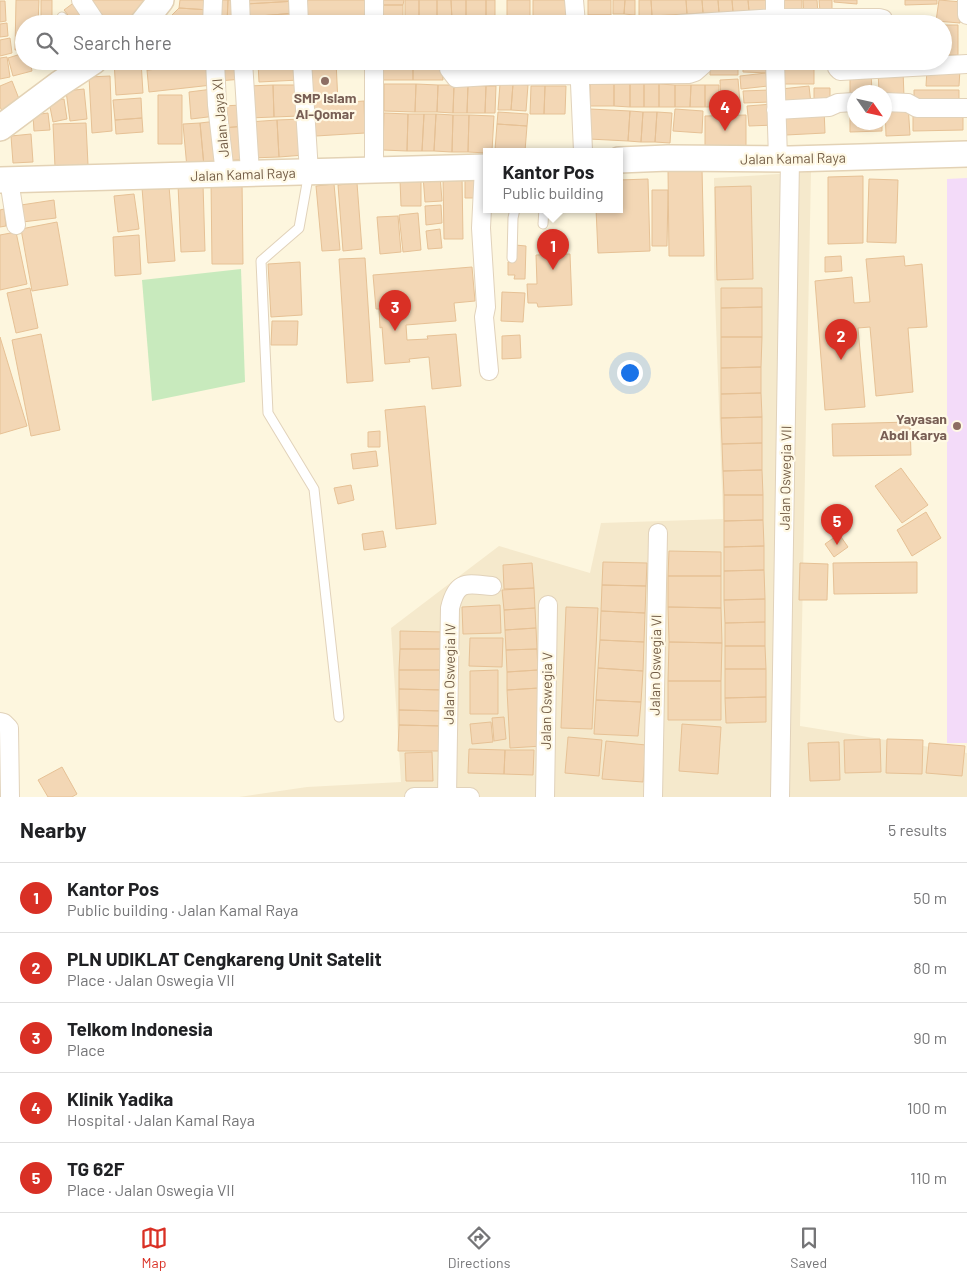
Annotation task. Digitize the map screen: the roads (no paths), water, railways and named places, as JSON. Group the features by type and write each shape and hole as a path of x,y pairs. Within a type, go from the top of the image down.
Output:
{"main road":[{"path":"149,15 161,0"},
{"path":"0,128 80,70"},
{"name":"Jalan Kamal Raya","path":"623,160 668,158 784,159 967,154"},
{"name":"Jalan Kamal Raya","path":"5,180 483,167"}],"street":[{"path":"81,0 91,15"},
{"path":"212,15 213,0"},
{"path":"240,0 241,15"},
{"path":"298,0 299,15"},
{"path":"374,0 374,15"},
{"path":"574,0 575,15"},
{"path":"775,0 775,15"},
{"path":"967,0 967,15"},
{"path":"952,64 967,64"},
{"name":"Jalan Jaya XI","path":"215,70 217,105 225,174"},
{"path":"244,70 250,173"},
{"path":"303,70 309,172"},
{"path":"374,70 374,170"},
{"path":"450,70 456,78 483,70"},
{"path":"579,70 583,148"},
{"path":"666,70 689,74 697,70"},
{"name":"Jalan Oswegia VII","path":"775,70 776,110 784,159 780,797"},
{"path":"776,110 829,107 838,103 847,102"},
{"path":"892,102 908,103 917,108 967,108"},
{"path":"5,180 16,224"},
{"path":"483,198 481,228 486,307 484,317 489,371"},
{"name":"Jalan Oswegia VI","path":"653,797 658,532"},
{"name":"Jalan Oswegia IV","path":"448,797 450,608 453,595 458,588 468,584 492,586"},
{"name":"Jalan Oswegia V","path":"545,797 548,605"},
{"path":"2,723 9,728 10,797"},
{"path":"414,797 470,797"}],"lane":[{"path":"309,172 298,228 261,262 268,413 314,489 339,716"},
{"path":"512,258 514,213"},
{"path":"544,213 544,224"}],"place":[{"name":"SMP Islam Al-Qomar","path":"325,81"},
{"name":"Klinik Yadika","path":"725,131"},
{"name":"Kantor Pos","path":"553,270"},
{"name":"Telkom Indonesia","path":"395,331"},
{"name":"PLN UDIKLAT Cengkareng Unit Satelit","path":"841,360"},
{"name":"Yayasan Abdi Karya","path":"957,426"},
{"name":"TG 62F","path":"837,545"}]}
